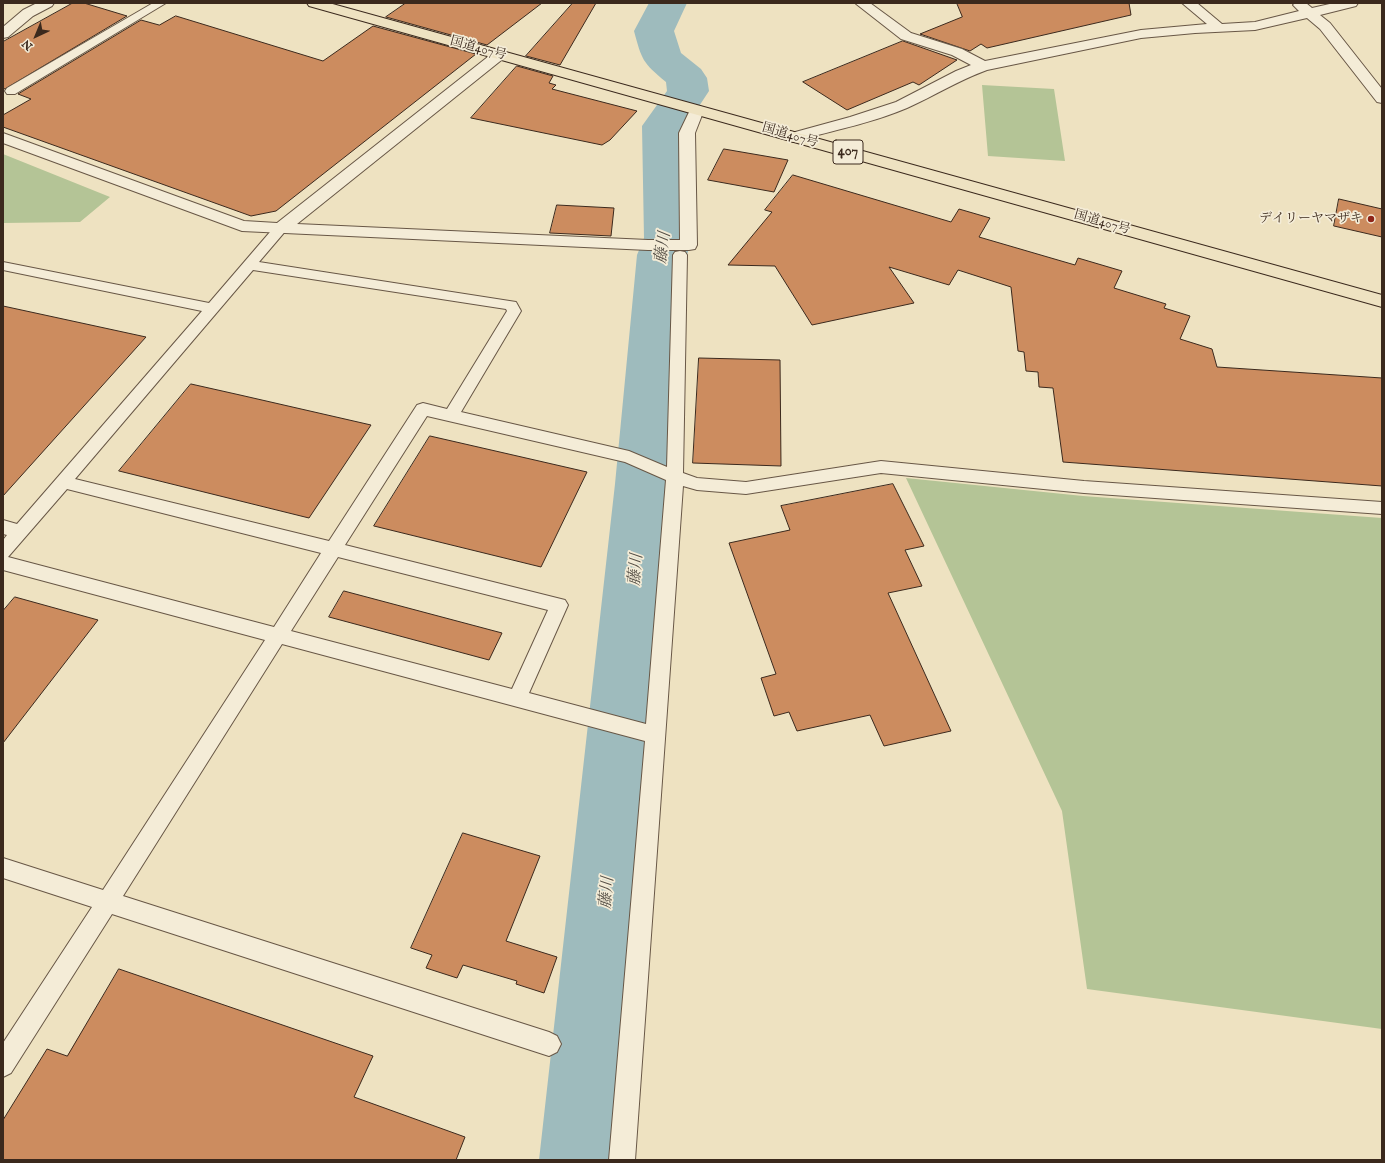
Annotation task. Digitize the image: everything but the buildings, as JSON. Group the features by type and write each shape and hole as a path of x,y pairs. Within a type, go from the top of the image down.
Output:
{"highway":[{"name":"国道407号","path":"314,3 1382,301"}],"street":[{"path":"3,34 28,13 47,3"},
{"path":"862,3 906,36 957,52 983,66"},
{"path":"1189,3 1218,28"},
{"path":"792,137 855,120 901,105 961,74 983,66 1141,34 1255,26 1303,8 1351,3"},
{"path":"1303,8 1325,26 1382,99"},
{"path":"281,228 499,54"},
{"path":"3,138 242,226 648,245 678,250 689,245 687,133 697,110"}],"lane":[{"path":"12,91 161,3"},
{"path":"3,552 281,228"},
{"path":"622,1160 647,733 675,477 678,250"},
{"path":"249,265 511,304 514,312 451,415"},
{"path":"3,266 212,308"},
{"path":"3,1065 423,409 629,456 675,477 697,484 746,488 881,467 1084,487 1382,508"},
{"path":"64,482 559,605 517,699"},
{"path":"3,527 21,532"},
{"path":"3,562 647,733"},
{"path":"3,868 549,1044"}],"green space":[{"path":"982,85 1054,89 1065,161 988,156"},
{"path":"3,154 110,197 80,222 3,223"},
{"path":"906,478 1083,496 1382,518 1382,1029 1087,989 1062,811"}],"waterway":[{"name":"藤川","path":"584,1160 645,484 662,255 668,238 664,126 688,91 686,78 662,58 654,31 668,3"}],"place":[{"name":"デイリーヤマザキ","path":"1371,219"}]}
